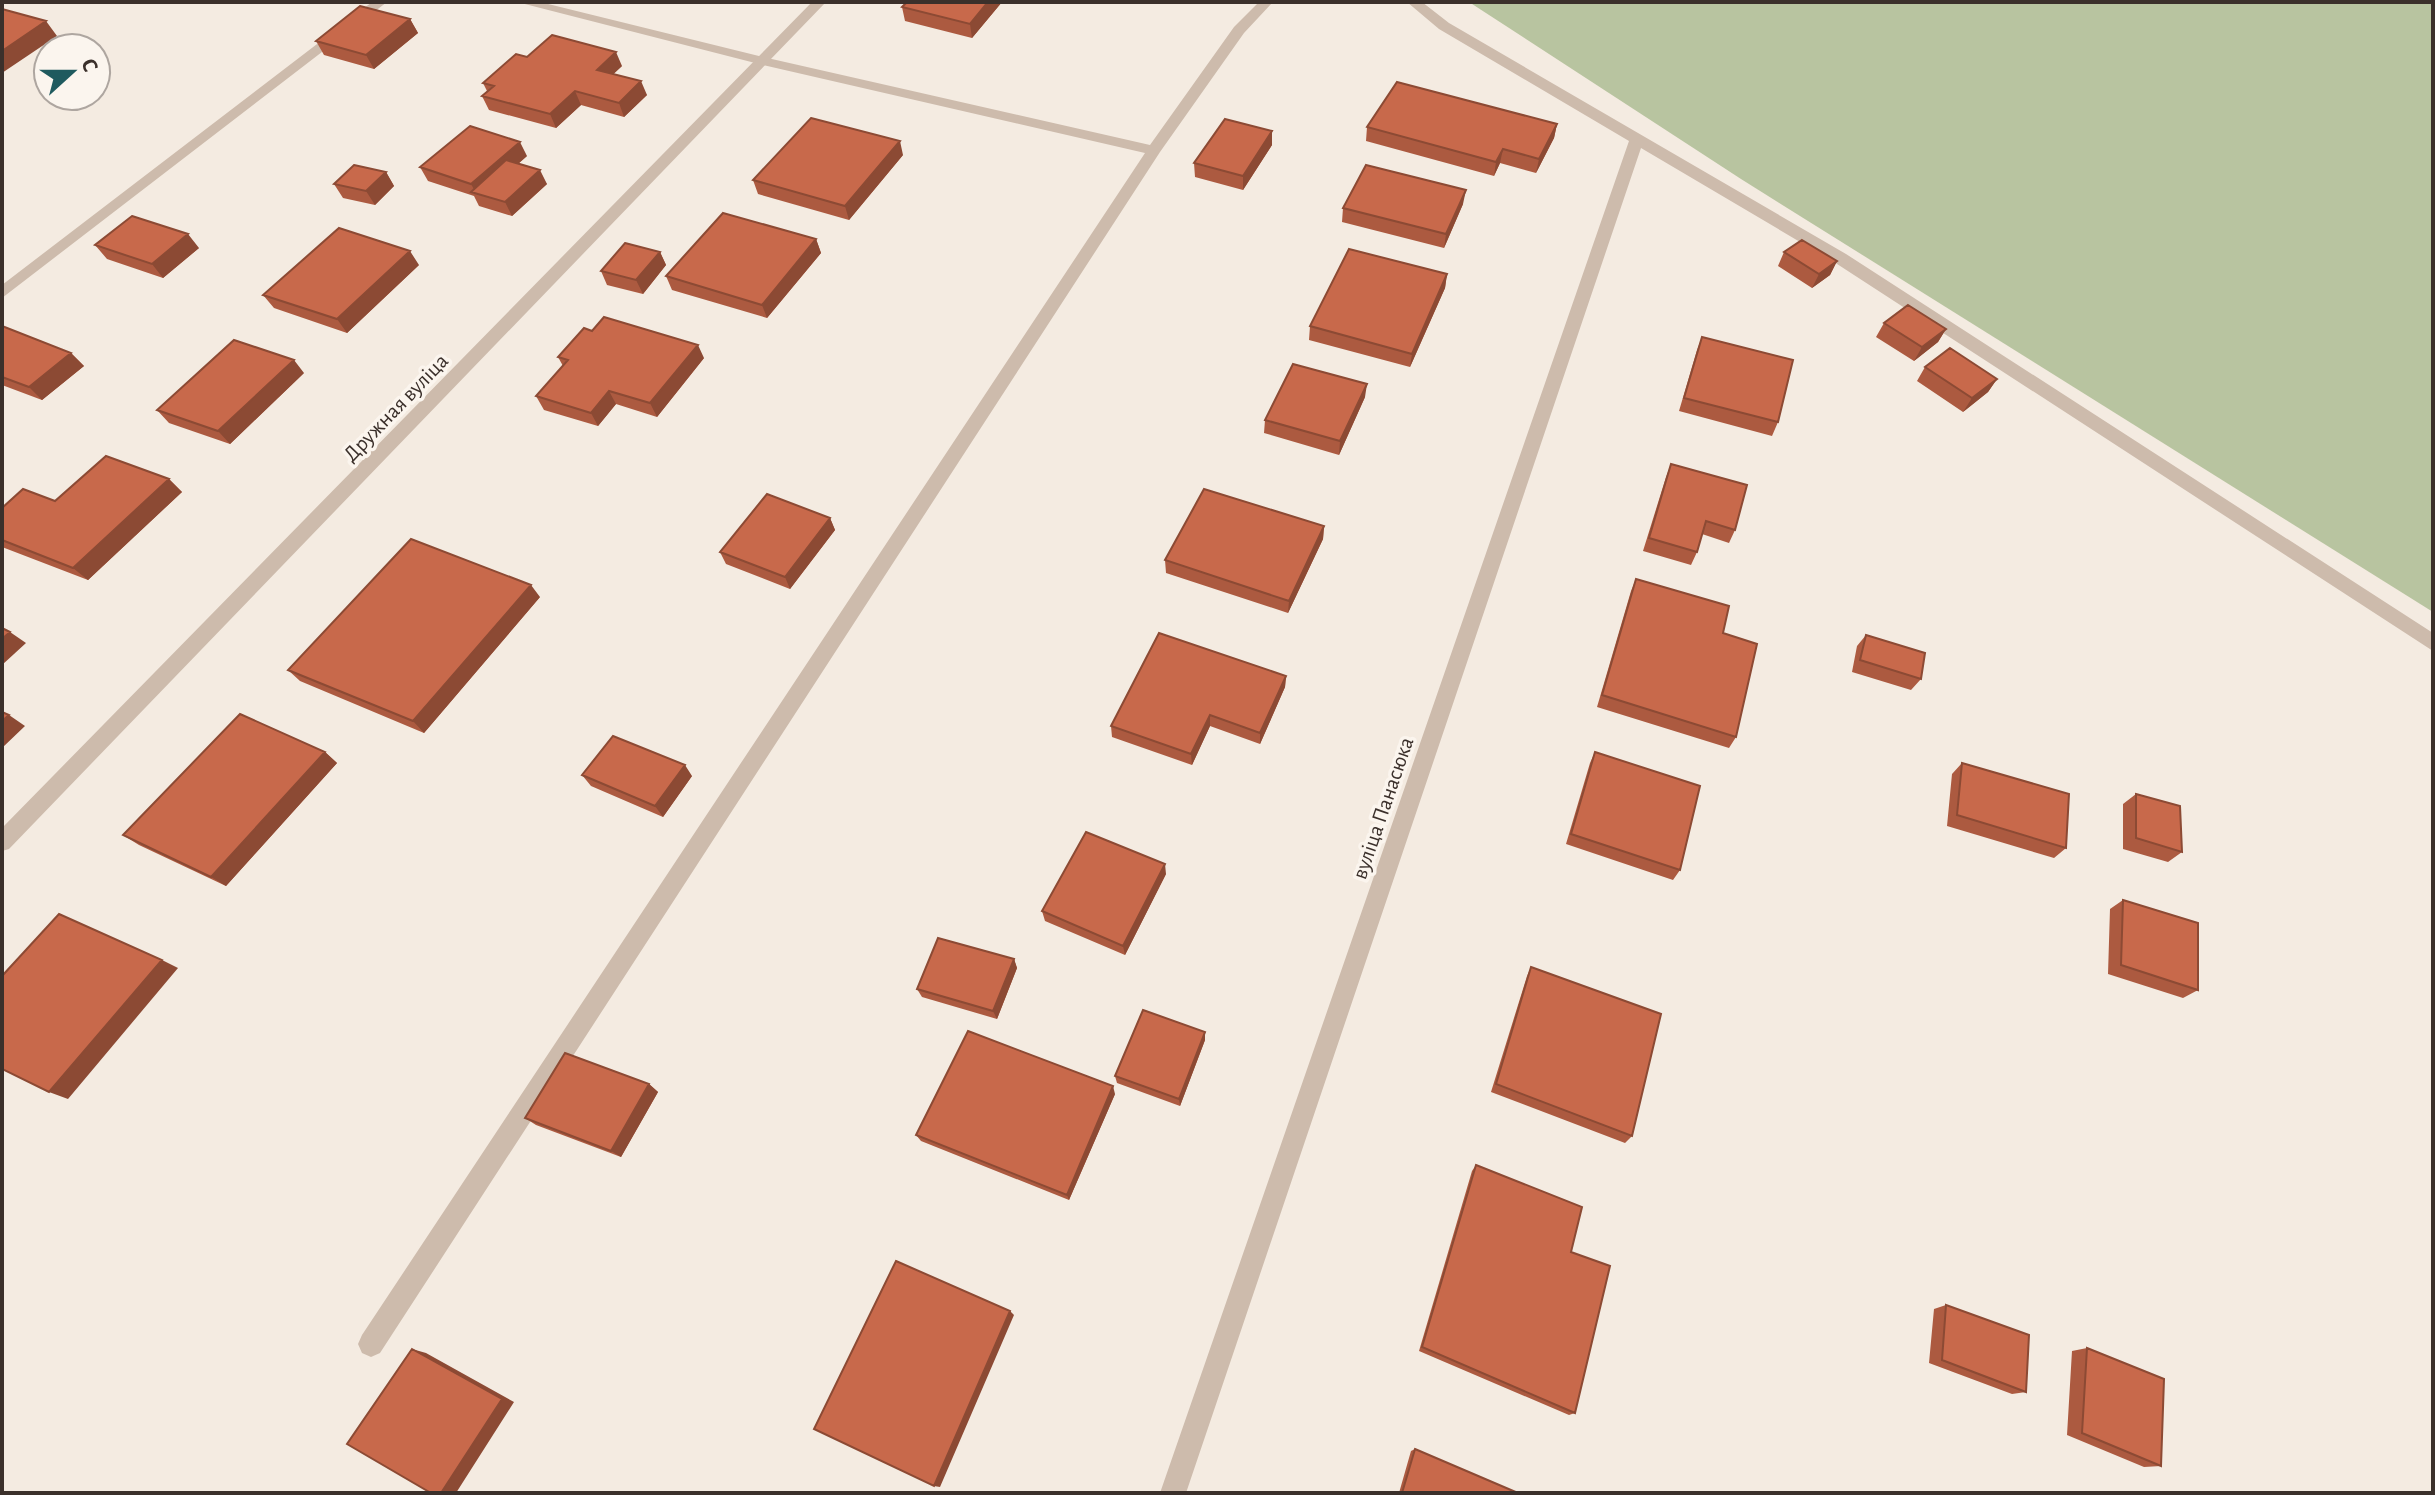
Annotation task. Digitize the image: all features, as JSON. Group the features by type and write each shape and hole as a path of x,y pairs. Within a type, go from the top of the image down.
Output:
{"street":[{"path":"2,293 380,2"},
{"path":"524,2 763,61 1154,150"},
{"name":"Дружная вуліца","path":"2,842 819,2"},
{"path":"371,1344 1154,150 1239,30 1266,2"},
{"path":"1414,2 1444,26 1840,258 2433,643"},
{"name":"вуліца Панасюка","path":"1173,1493 1637,138"}],"green space":[{"path":"1469,2 2433,2 2433,612 1741,179"}],"building":[{"path":"907,2 988,2 970,24 902,7"},
{"path":"360,6 410,19 366,55 316,41"},
{"path":"2,9 46,21 2,51"},
{"path":"552,35 616,52 597,70 641,81 619,103 575,91 550,114 482,96 494,86 483,83 516,54 527,57"},
{"path":"1397,82 1557,124 1539,159 1503,149 1496,162 1367,127"},
{"path":"811,118 900,141 845,206 753,180"},
{"path":"1225,119 1272,131 1243,176 1194,163"},
{"path":"470,126 520,142 471,184 420,167"},
{"path":"506,160 540,170 505,202 471,192"},
{"path":"354,165 386,172 366,191 334,184"},
{"path":"1366,165 1466,190 1446,234 1343,208"},
{"path":"723,213 816,239 762,305 666,276"},
{"path":"132,216 188,234 152,264 95,245"},
{"path":"339,228 410,251 337,319 263,295"},
{"path":"1802,240 1837,261 1819,274 1784,252"},
{"path":"625,243 660,252 636,280 601,271"},
{"path":"1349,249 1447,274 1412,354 1310,326"},
{"path":"1908,305 1946,329 1922,347 1884,323"},
{"path":"604,317 698,345 650,403 609,391 591,413 536,396 568,360 558,357 584,328 592,331"},
{"path":"2,326 71,353 29,387 2,377"},
{"path":"1702,337 1793,360 1778,422 1684,398"},
{"path":"234,340 294,360 218,431 157,410"},
{"path":"1950,348 1997,379 1972,398 1925,367"},
{"path":"1293,364 1367,384 1340,441 1265,420"},
{"path":"106,456 169,479 73,568 2,540 2,508 23,489 55,501"},
{"path":"1671,464 1747,485 1735,530 1706,521 1697,552 1649,538"},
{"path":"1204,489 1324,526 1289,601 1165,560"},
{"path":"767,494 830,518 785,577 720,552"},
{"path":"411,539 531,585 413,721 288,670"},
{"path":"1636,579 1729,606 1723,633 1757,644 1736,737 1602,695"},
{"path":"2,628 10,632 2,639"},
{"path":"1159,633 1286,676 1260,733 1210,715 1191,754 1111,726"},
{"path":"1866,635 1925,653 1921,679 1860,660"},
{"path":"240,714 325,752 211,877 123,835"},
{"path":"613,736 685,765 655,806 582,775"},
{"path":"1595,752 1700,786 1680,870 1571,834"},
{"path":"1962,763 2069,794 2066,848 1957,815"},
{"path":"2136,794 2180,806 2182,852 2136,838"},
{"path":"1086,832 1165,864 1123,946 1042,911"},
{"path":"2123,900 2198,923 2198,990 2121,965"},
{"path":"59,914 162,960 49,1092 2,1069 2,976"},
{"path":"938,938 1014,959 993,1011 917,989"},
{"path":"1531,967 1661,1014 1632,1136 1496,1084"},
{"path":"1143,1010 1205,1032 1179,1099 1115,1076"},
{"path":"968,1031 1113,1086 1067,1195 916,1135"},
{"path":"565,1053 649,1084 611,1151 525,1118"},
{"path":"1476,1165 1582,1207 1571,1252 1610,1266 1575,1413 1422,1347"},
{"path":"896,1261 1010,1311 934,1486 814,1429"},
{"path":"1946,1305 2029,1335 2026,1392 1942,1360"},
{"path":"2087,1348 2164,1379 2161,1466 2082,1433"},
{"path":"412,1349 502,1399 441,1493 431,1493 347,1444"},
{"path":"1415,1449 1518,1493 1402,1493"}]}
